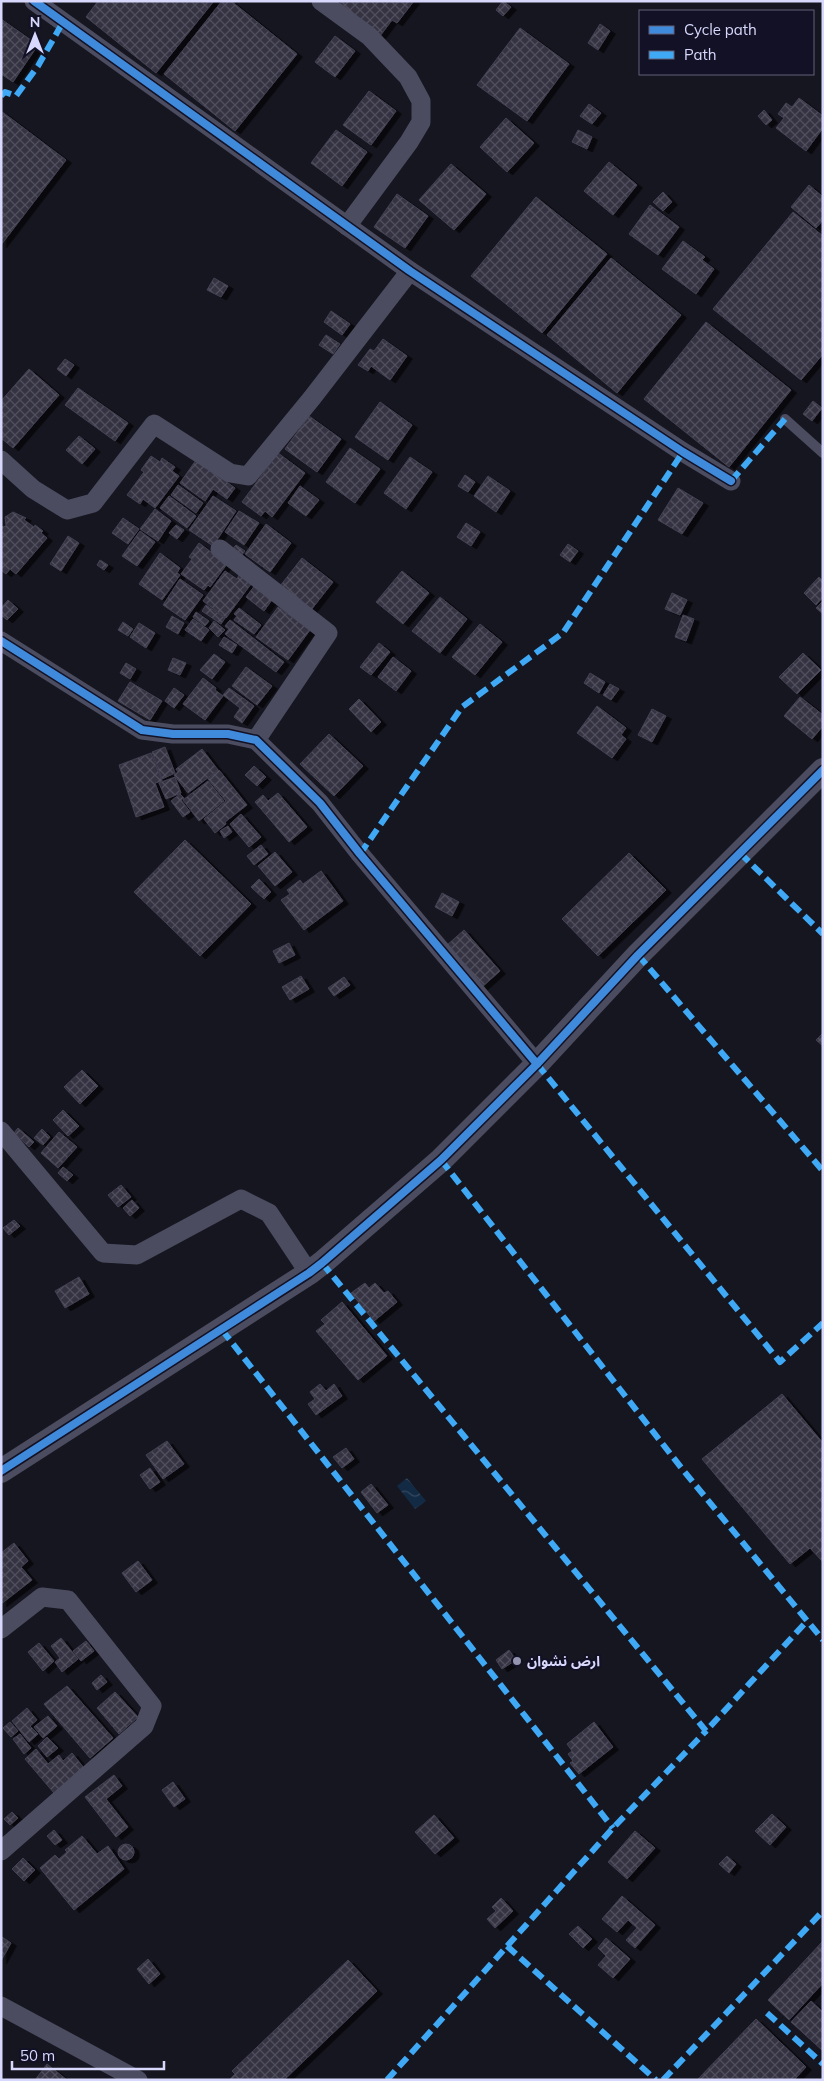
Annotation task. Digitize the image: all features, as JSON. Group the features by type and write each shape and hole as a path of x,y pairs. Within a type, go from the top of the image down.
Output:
{"street":[{"path":"34,1 410,271 683,452 731,481"},
{"path":"321,1 369,36 408,77 421,101 421,122 409,142 347,226"},
{"path":"1,460 33,489 67,510 93,503 154,424 230,473 248,476 312,398 410,271"},
{"path":"220,549 328,633 256,740"},
{"path":"1,641 142,730 173,734 228,734 256,740 320,803 360,854 537,1064"},
{"path":"1,1471 308,1273 441,1160 537,1064 638,955 823,770"},
{"path":"1,1131 103,1253 137,1255 241,1199 269,1213 308,1273"},
{"path":"1,1630 42,1597 68,1600 152,1706 144,1726 1,1851"},
{"path":"1,2006 138,2080"}],"lane":[{"path":"785,419 823,453"}],"water":[{"path":"407,1478 426,1501 415,1509 397,1486"}],"building":[{"path":"98,1 214,1 156,73 86,17"},
{"path":"222,1 231,1 297,54 235,131 164,74"},
{"path":"342,1 414,1 397,23 392,20 380,36 339,5"},
{"path":"503,1 511,7 503,16 496,10"},
{"path":"1,19 38,45 13,82 1,74"},
{"path":"600,24 610,31 598,50 588,43"},
{"path":"520,28 569,64 527,121 477,85"},
{"path":"335,36 355,51 335,77 315,62"},
{"path":"369,91 396,111 371,145 343,125"},
{"path":"799,98 823,116 823,128 806,151 776,128 784,118 778,114 786,103 792,107"},
{"path":"589,104 601,113 592,124 580,116"},
{"path":"764,110 772,120 766,125 758,116"},
{"path":"1,111 66,160 1,245"},
{"path":"506,118 534,143 507,172 480,147"},
{"path":"336,130 367,152 342,186 311,163"},
{"path":"578,130 592,137 587,149 572,142"},
{"path":"609,162 637,185 613,215 584,191"},
{"path":"451,164 486,194 454,230 419,200"},
{"path":"809,185 823,197 823,220 816,228 791,207"},
{"path":"663,192 672,202 663,211 653,202"},
{"path":"397,194 428,216 405,248 374,227"},
{"path":"536,197 607,254 542,333 471,276"},
{"path":"650,205 679,227 658,255 629,234"},
{"path":"793,212 823,236 823,354 801,380 713,309"},
{"path":"683,241 705,257 702,260 714,269 696,294 662,269"},
{"path":"611,258 681,315 617,393 547,335"},
{"path":"214,278 228,286 221,297 207,290"},
{"path":"331,311 350,324 342,335 324,322"},
{"path":"706,322 791,390 729,467 644,399"},
{"path":"326,335 340,344 333,354 319,345"},
{"path":"383,339 407,356 390,380 371,366 368,371 358,365 370,349 374,351"},
{"path":"65,359 74,365 66,376 57,369"},
{"path":"29,369 59,395 13,448 1,438 1,401"},
{"path":"78,388 128,423 115,441 65,405"},
{"path":"813,401 822,408 812,421 803,414"},
{"path":"380,402 412,425 388,460 355,437"},
{"path":"309,416 341,439 317,472 285,449"},
{"path":"79,436 95,449 82,464 66,450"},
{"path":"350,448 380,469 355,503 326,482"},
{"path":"278,453 305,473 272,517 265,511 261,516 242,502"},
{"path":"151,456 160,462 162,458 175,467 172,471 179,476 155,508 143,499 140,504 127,495 144,472 141,470"},
{"path":"410,457 432,472 406,509 384,493"},
{"path":"196,460 235,488 227,499 213,489 205,501 180,483"},
{"path":"465,475 475,482 468,492 458,486"},
{"path":"488,476 510,491 496,512 474,496"},
{"path":"178,485 203,503 196,513 171,495"},
{"path":"300,486 319,500 306,516 288,503"},
{"path":"678,488 703,503 682,534 658,520"},
{"path":"169,496 196,516 187,528 160,508"},
{"path":"213,496 236,511 213,546 189,530"},
{"path":"155,509 171,521 158,541 140,529"},
{"path":"239,511 259,523 244,545 225,532"},
{"path":"13,512 26,518 24,520 43,531 41,533 47,538 16,574 10,569 6,574 1,570 1,526 4,527 6,525 5,517"},
{"path":"123,518 139,529 128,544 112,533"},
{"path":"466,523 480,532 471,546 457,537"},
{"path":"266,524 291,543 270,572 245,554"},
{"path":"176,525 184,530 177,539 169,533"},
{"path":"140,531 155,542 137,566 122,556"},
{"path":"68,536 79,543 61,571 50,564"},
{"path":"199,543 227,564 210,587 208,585 204,590 181,574 192,559 189,557"},
{"path":"568,544 578,551 570,562 560,555"},
{"path":"236,545 245,551 240,557 231,551"},
{"path":"160,553 180,568 177,573 180,575 162,600 139,584"},
{"path":"302,558 333,582 311,610 280,586"},
{"path":"100,560 108,565 104,570 97,565"},
{"path":"225,571 237,579 239,575 251,584 226,618 203,601"},
{"path":"402,571 429,593 403,624 376,602"},
{"path":"819,577 823,581 823,597 816,605 804,593"},
{"path":"180,579 203,595 185,620 163,605"},
{"path":"256,584 274,597 264,611 246,597"},
{"path":"672,593 687,600 680,615 665,609"},
{"path":"440,597 467,619 440,653 412,631"},
{"path":"8,600 18,609 7,620 1,615 1,608"},
{"path":"823,601 823,614 816,608"},
{"path":"206,605 225,618 221,624 202,611"},
{"path":"278,607 310,630 288,660 256,637"},
{"path":"239,608 261,625 254,634 234,620 237,616 234,614"},
{"path":"196,612 209,621 205,626 193,617"},
{"path":"683,615 694,619 686,641 675,637"},
{"path":"172,616 184,623 178,634 166,627"},
{"path":"193,619 209,630 201,641 185,630"},
{"path":"230,620 284,662 276,672 225,634 229,629 225,626"},
{"path":"214,621 225,630 218,637 209,628"},
{"path":"123,622 133,629 128,636 118,630"},
{"path":"139,623 155,633 146,648 130,637"},
{"path":"480,624 502,642 475,675 452,657"},
{"path":"224,637 237,645 232,653 219,645"},
{"path":"379,643 390,652 371,675 360,667"},
{"path":"803,653 821,670 797,694 779,677"},
{"path":"214,654 225,662 212,679 200,670"},
{"path":"393,657 411,671 396,691 378,677"},
{"path":"173,658 186,663 180,675 168,670"},
{"path":"126,663 136,669 130,679 120,673"},
{"path":"246,667 272,686 257,705 232,686"},
{"path":"590,673 605,682 599,693 584,683"},
{"path":"203,678 223,696 205,720 183,704"},
{"path":"130,682 162,701 150,720 118,701"},
{"path":"610,684 619,689 611,700 603,695"},
{"path":"174,688 184,695 174,708 165,701"},
{"path":"229,688 254,706 242,723 234,717 240,708 223,695"},
{"path":"800,697 823,715 823,726 812,739 784,716"},
{"path":"359,699 381,722 371,732 349,709"},
{"path":"597,706 626,728 621,735 626,739 612,758 577,733"},
{"path":"652,709 666,716 652,742 638,735"},
{"path":"329,734 363,766 334,796 300,764"},
{"path":"165,747 175,773 162,779 152,752"},
{"path":"202,749 218,770 188,793 174,775 178,772 176,769"},
{"path":"151,753 162,781 155,783 164,807 136,817 119,765"},
{"path":"254,766 266,777 257,786 245,775"},
{"path":"219,770 247,805 225,822 226,824 215,833 204,819 226,801 208,779"},
{"path":"175,777 181,793 166,799 159,783"},
{"path":"208,781 224,801 199,821 183,800"},
{"path":"278,793 307,827 289,842 255,802 263,795 268,801"},
{"path":"180,794 184,798 181,800 190,812 183,817 171,801"},
{"path":"241,814 261,837 249,847 230,824"},
{"path":"228,826 232,832 224,838 220,831"},
{"path":"185,840 251,904 200,956 134,892"},
{"path":"261,845 268,854 254,865 247,856"},
{"path":"275,852 292,872 275,886 258,866"},
{"path":"629,853 666,890 598,956 562,919"},
{"path":"321,871 343,901 304,930 281,900 290,894 287,890 300,880 303,884"},
{"path":"259,879 271,892 264,899 251,887"},
{"path":"442,893 459,902 452,916 435,907"},
{"path":"464,930 500,971 482,987 446,946"},
{"path":"289,943 295,955 279,963 273,951"},
{"path":"301,976 309,989 290,1000 282,987"},
{"path":"344,977 350,985 334,996 328,988"},
{"path":"823,1033 823,1046 816,1040"},
{"path":"82,1070 98,1086 80,1104 64,1087"},
{"path":"63,1110 79,1126 68,1136 53,1120"},
{"path":"18,1128 34,1142 29,1147 14,1133"},
{"path":"42,1129 50,1137 43,1145 34,1138"},
{"path":"59,1132 77,1147 58,1168 41,1153"},
{"path":"63,1167 73,1175 67,1181 58,1173"},
{"path":"121,1185 131,1197 118,1207 108,1195"},
{"path":"132,1200 139,1208 130,1216 123,1208"},
{"path":"14,1220 20,1226 9,1235 3,1228"},
{"path":"79,1277 89,1294 65,1308 55,1291"},
{"path":"365,1283 369,1288 375,1283 384,1293 388,1291 397,1302 374,1321 351,1293"},
{"path":"342,1302 387,1356 358,1380 316,1331 325,1324 321,1320"},
{"path":"320,1384 326,1391 334,1384 342,1396 316,1415 308,1404 315,1399 310,1392"},
{"path":"782,1394 823,1443 823,1562 810,1548 790,1564 702,1459"},
{"path":"167,1441 184,1464 163,1479 146,1455"},
{"path":"346,1448 354,1459 342,1468 333,1457"},
{"path":"150,1468 160,1482 150,1489 140,1475"},
{"path":"371,1484 388,1505 377,1513 361,1492"},
{"path":"14,1543 28,1561 21,1567 32,1580 1,1604 1,1553"},
{"path":"138,1561 152,1580 136,1592 122,1573"},
{"path":"61,1638 78,1659 62,1672 55,1662 60,1658 51,1646"},
{"path":"86,1641 94,1651 81,1661 73,1651"},
{"path":"39,1643 54,1661 43,1671 28,1652"},
{"path":"509,1650 516,1660 502,1669 496,1660"},
{"path":"101,1675 107,1682 97,1690 92,1683"},
{"path":"67,1686 113,1738 90,1758 44,1704"},
{"path":"115,1692 138,1717 119,1734 97,1708"},
{"path":"27,1708 37,1720 30,1726 38,1734 29,1742 12,1721"},
{"path":"48,1716 57,1726 43,1738 34,1727"},
{"path":"10,1722 18,1731 11,1737 3,1728"},
{"path":"594,1722 613,1747 579,1774 570,1763 573,1761 568,1754 572,1751 567,1744"},
{"path":"20,1734 31,1748 24,1754 13,1739"},
{"path":"47,1737 58,1748 47,1757 38,1746"},
{"path":"36,1749 48,1764 59,1755 63,1761 72,1753 84,1768 54,1793 25,1759"},
{"path":"114,1775 122,1786 106,1799 128,1827 116,1837 85,1797"},
{"path":"173,1782 185,1799 174,1807 162,1790"},
{"path":"12,1812 18,1818 10,1825 4,1819"},
{"path":"772,1814 786,1827 770,1845 755,1831"},
{"path":"434,1815 454,1838 435,1854 415,1832"},
{"path":"54,1830 62,1840 55,1845 47,1836"},
{"path":"635,1831 655,1848 627,1879 608,1862"},
{"path":"82,1836 97,1854 108,1846 124,1869 74,1910 40,1868 55,1855 59,1859 67,1852 65,1850"},
{"path":"126,1844 134,1852 126,1860 118,1852"},
{"path":"727,1856 736,1864 729,1873 719,1864"},
{"path":"23,1858 35,1870 24,1881 12,1869"},
{"path":"622,1896 655,1925 635,1948 626,1940 637,1928 628,1920 617,1932 602,1919"},
{"path":"501,1898 513,1911 495,1928 487,1919 496,1911 492,1907"},
{"path":"578,1926 592,1939 583,1948 569,1934"},
{"path":"2,1937 11,1943 1,1961 1,1939"},
{"path":"606,1938 630,1959 613,1978 598,1965 606,1956 598,1948"},
{"path":"823,1941 823,1983 789,2020 768,2000"},
{"path":"148,1959 160,1974 149,1984 137,1969"},
{"path":"348,1960 377,1991 284,2080 229,2080 235,2074 232,2071"},
{"path":"811,2001 823,2012 823,2051 791,2022"},
{"path":"756,2019 806,2067 794,2080 697,2080"},
{"path":"47,2064 67,2080 35,2080"}],"marked path":[{"path":"1,96 5,92 16,96 38,66 63,22"},
{"path":"731,481 785,419"},
{"path":"360,854 462,707 563,633 683,452"},
{"path":"740,853 823,934"},
{"path":"638,955 823,1171"},
{"path":"537,1064 780,1362 823,1323"},
{"path":"441,1160 683,1470 823,1640"},
{"path":"322,1263 706,1731 807,1621"},
{"path":"222,1330 613,1828"},
{"path":"387,2080 613,1828 706,1731"},
{"path":"663,2080 823,1911"},
{"path":"507,1946 656,2080"},
{"path":"767,2013 823,2064"}],"cycle path":[{"path":"34,1 410,271 683,452 731,481"},
{"path":"1,641 142,730 173,734 228,734 256,740 320,803 360,854 537,1064"},
{"path":"1,1471 322,1263 441,1160 537,1064 638,955 823,770"}],"place":[{"name":"ارض نشوان","path":"517,1661"}]}
